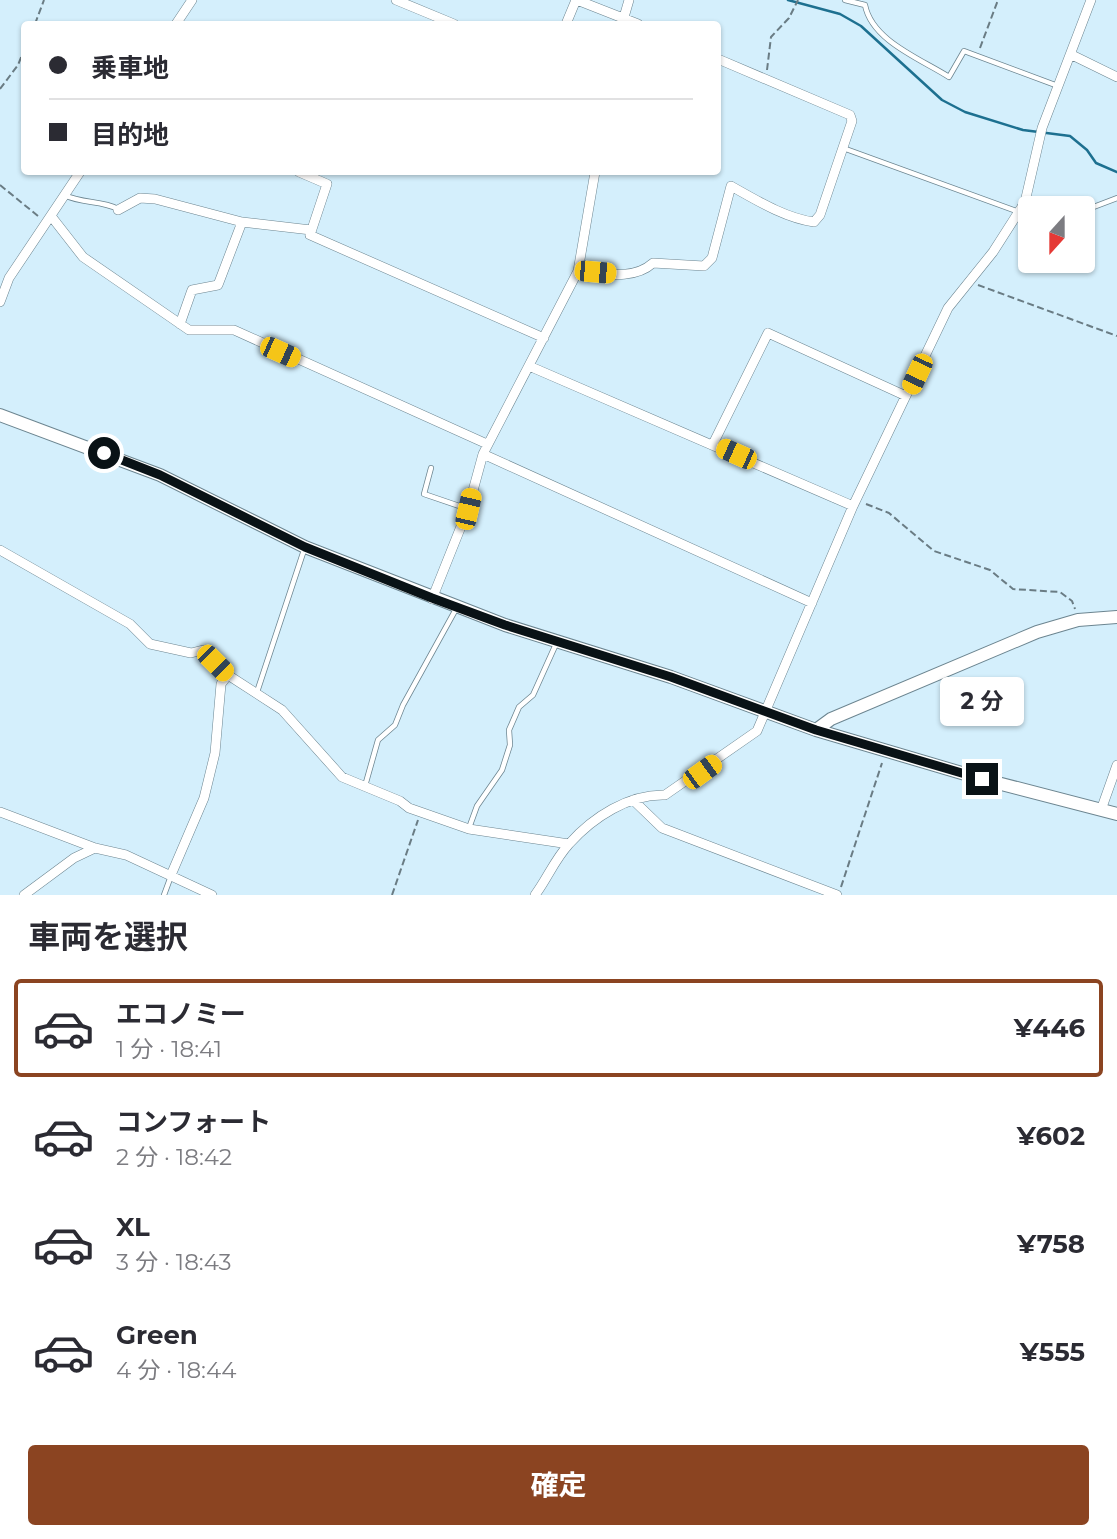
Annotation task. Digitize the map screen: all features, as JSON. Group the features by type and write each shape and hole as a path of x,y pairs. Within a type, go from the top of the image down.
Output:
{"street":[{"path":"178,21 192,0"},
{"path":"396,0 447,21"},
{"path":"567,21 576,0 622,21"},
{"path":"624,21 629,0"},
{"path":"1027,196 1031,186 1042,128 1091,0"},
{"path":"1072,55 1117,77"},
{"path":"578,271 633,274 644,271 653,263 704,266 712,258 731,186 767,206 814,222 832,185 852,121 850,115 721,60"},
{"path":"0,302 9,278 78,175"},
{"path":"306,175 327,184 310,235 544,338"},
{"path":"432,598 468,509 487,444 578,271 594,175"},
{"path":"118,210 132,200 148,198 242,222 311,230"},
{"path":"535,895 569,844 606,812 648,795 665,795 684,785 757,732 854,503 948,308 971,282 1018,215"},
{"path":"49,220 83,257 189,330 234,330 487,444"},
{"path":"180,324 192,290 218,285 242,222"},
{"path":"713,444 768,333 906,396"},
{"path":"529,366 854,503"},
{"path":"0,415 160,475 305,547 457,607 671,677 816,730 1117,814"},
{"path":"483,454 813,603"},
{"path":"0,550 131,624 150,645 191,653 203,650 228,675 296,722 342,777 420,812 469,829 569,844"},
{"path":"816,730 831,719 1025,637 1078,620 1117,617"},
{"path":"171,875 204,798 215,753 221,684 228,675"},
{"path":"1101,810 1117,765"},
{"path":"633,800 662,828 838,895"},
{"path":"0,812 95,848 117,851 212,895"},
{"path":"24,895 75,858 95,848"}],"lane":[{"path":"845,0 865,5 867,15 884,36 949,77 964,51 1059,87"},
{"path":"843,148 1018,215"},
{"path":"64,195 85,204 105,202 118,210"},
{"path":"1096,206 1117,198"},
{"path":"431,468 424,494 468,509"},
{"path":"257,693 305,547"},
{"path":"365,786 378,740 395,724 457,607"},
{"path":"469,829 477,806 502,770 510,745 509,730 519,707 533,695 557,641"},
{"path":"164,895 171,875"}],"path":[{"path":"36,21 44,0"},
{"path":"766,78 771,37 789,19 798,0"},
{"path":"977,55 998,0"},
{"path":"0,89 21,58"},
{"path":"0,185 49,220"},
{"path":"971,282 1117,336"},
{"path":"854,503 889,513 934,551 990,570 1013,589 1060,592 1072,601 1078,620"},
{"path":"838,895 886,751"},
{"path":"392,895 420,812"}],"waterway":[{"path":"788,0 840,14 861,26 942,100 965,112 1023,130 1070,136 1087,150 1096,163 1117,172"}],"route":[{"path":"104,453 160,475 305,547 432,598 505,625 671,677 816,730 982,779"}]}
